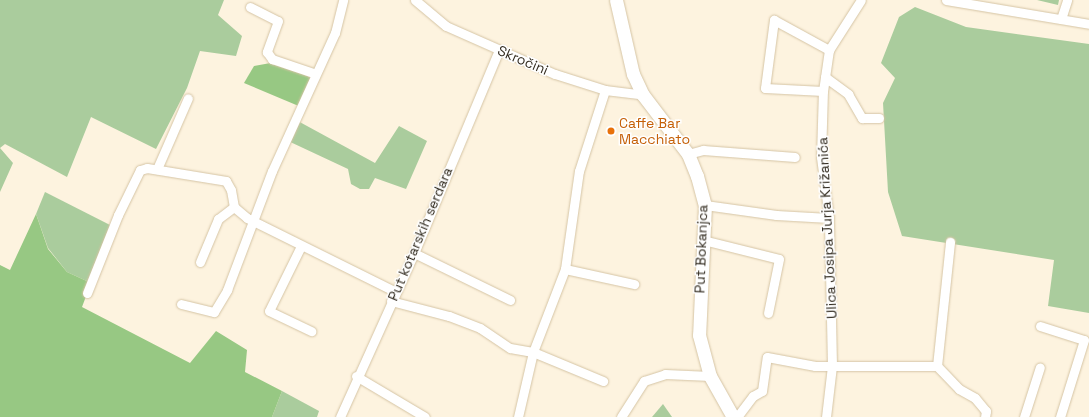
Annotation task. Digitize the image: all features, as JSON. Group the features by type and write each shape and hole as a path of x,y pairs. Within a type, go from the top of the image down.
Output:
{"main road":[{"name":"Put Bokanjca","path":"616,0 633,74 643,95 688,154 705,205 700,334 710,376 733,417"}],"street":[{"path":"181,304 214,312 254,221 272,171 335,34 343,0"},
{"name":"Skročini","path":"415,0 446,26 498,50 604,90 643,95"},
{"name":"Ulica Josipa Jurja Križanića","path":"826,417 832,366 828,218 821,157 823,91 829,50 861,0"},
{"path":"946,0 1089,24"},
{"path":"1061,19 1067,0"},
{"path":"250,7 278,21 267,52 272,59 316,74"},
{"path":"823,91 765,88 774,20 829,50"},
{"name":"Put kotarskih serdara","path":"340,417 356,376 414,253 498,50"},
{"path":"825,76 848,94 862,118 879,118"},
{"path":"518,417 533,352 566,269 579,171 604,90"},
{"path":"157,169 188,98"},
{"path":"688,154 703,150 795,157"},
{"path":"87,293 140,170 157,169 226,181 232,190 234,207 254,221 301,246 396,292"},
{"path":"705,205 776,215 828,218"},
{"path":"200,262 218,219 234,207"},
{"path":"703,240 778,259 768,313"},
{"path":"937,366 950,242"},
{"path":"301,246 269,311 311,331"},
{"path":"414,253 510,300"},
{"path":"566,269 634,284"},
{"path":"391,301 449,316 480,328 510,348 533,352 603,381"},
{"path":"1040,326 1084,340 1060,417"},
{"path":"737,417 753,396 762,390 767,358 815,366 937,366 959,389 975,398 986,411 985,417"},
{"path":"1025,417 1040,367"},
{"path":"620,417 644,381 665,374 710,376"},
{"path":"356,376 424,417"}],"green space":[{"path":"0,0 224,0 218,15 242,36 236,56 200,51 187,88 156,149 91,117 67,177 5,144 0,148"},
{"path":"1037,0 1059,0 1058,5"},
{"path":"915,7 966,27 1089,44 1089,313 1048,306 1054,260 902,236 888,192 883,103 895,78 881,63 899,17"},
{"path":"276,62 314,79 301,107 244,83 254,66"},
{"path":"296,120 375,163 399,126 427,141 406,189 375,178 369,189 360,189 351,184 348,169 286,140"},
{"path":"0,148 13,163 0,192"},
{"path":"45,192 112,226 91,283 67,272 48,248 36,214"},
{"path":"36,214 48,249 67,272 91,283 82,307 190,363 216,331 247,350 245,372 282,391 272,417 0,417 0,265 10,270"},
{"path":"282,391 319,411 317,417 272,417"},
{"path":"663,404 672,417 652,417"}],"place":[{"name":"Caffe Bar Macchiato","path":"611,131"}]}
